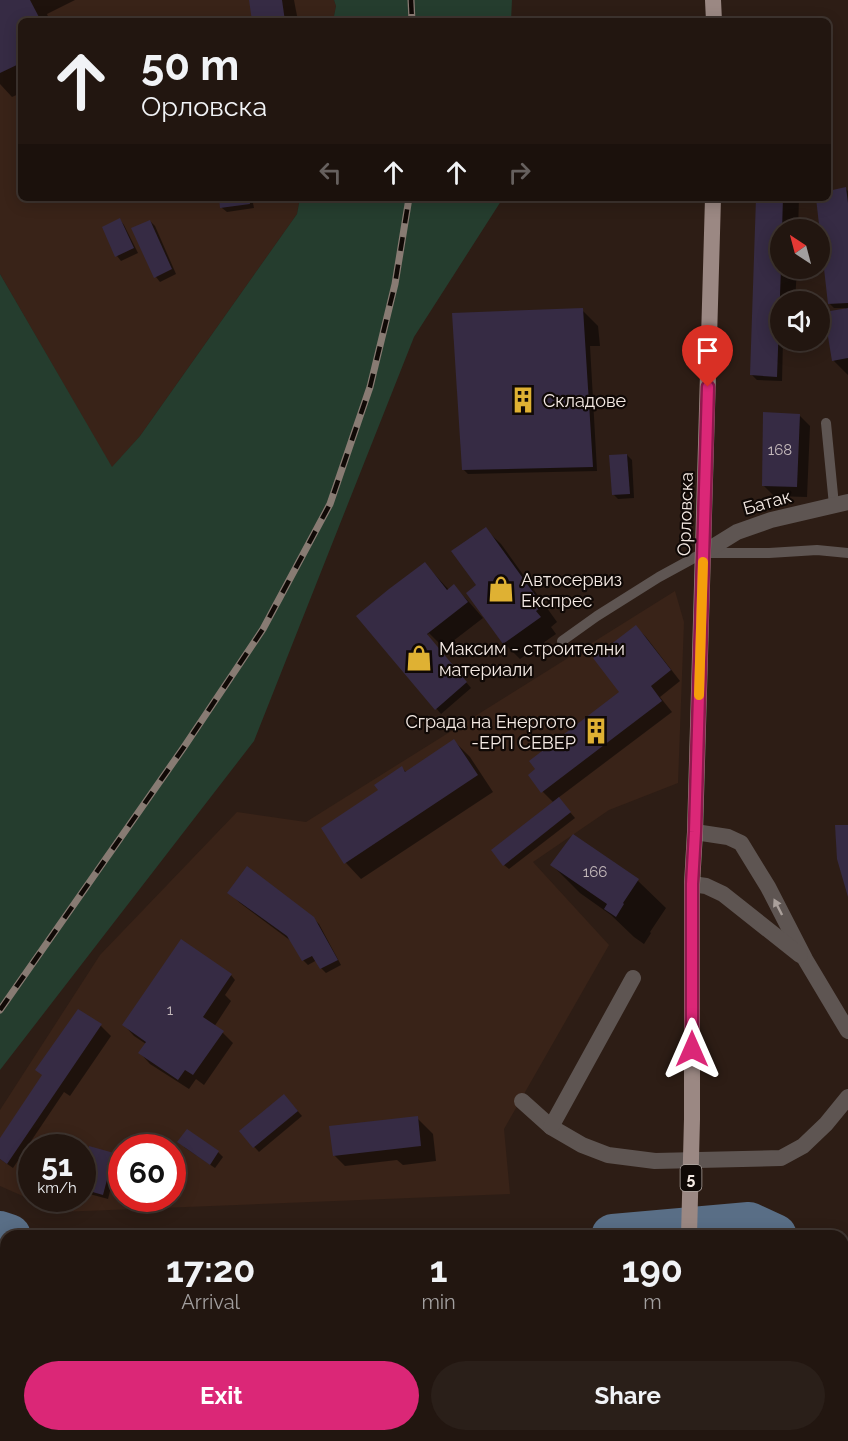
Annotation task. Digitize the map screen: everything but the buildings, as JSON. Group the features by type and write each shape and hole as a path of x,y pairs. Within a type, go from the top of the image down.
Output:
{"main road":[{"path":"713,0 714,18"},
{"name":"Орловска","path":"692,884 713,201"},
{"name":"5","path":"689,1230 692,1119 692,884"}],"street":[{"name":"Батак","path":"703,553 737,532 771,520 841,504"},
{"path":"695,832 728,837 741,843 848,1031"},
{"path":"692,884 706,886 723,894 805,959"},
{"path":"551,1127 633,978"},
{"path":"522,1101 551,1127 582,1145 608,1155 655,1161 781,1158 802,1146 826,1124 848,1097"}],"lane":[{"path":"826,423 841,504"},
{"path":"562,641 659,577 703,553 817,550 848,553"}],"shaded area":[{"path":"0,0 334,0 336,6 334,18 18,18 18,201 299,201 297,214 140,436 112,468 0,274"},
{"path":"675,591 684,622 678,783 609,810 533,862 609,945 504,1129 510,1194 186,1207 186,1134 108,1134 108,1210 96,1211 96,1134 18,1134 18,1194 0,1186 0,1110 100,955 237,812 306,822"}],"green space":[{"path":"334,0 512,0 511,18 334,18 336,6"},
{"path":"299,201 501,201 414,337 254,741 0,1070 0,274 112,467 140,436 297,214"}],"waterway":[{"path":"681,1230 749,1224 762,1230"}],"railway":[{"path":"411,0 412,18"},
{"path":"0,1010 184,747 263,629 330,504 370,387 395,284 409,201"}],"slow traffic":[{"path":"699,695 703,562"}],"place":[{"name":"Складове","path":"523,400"},
{"name":"Автосервиз Експрес","path":"501,589"},
{"name":"Максим - строителни материали","path":"419,658"},
{"name":"Сграда на Енергото -ЕРП СЕВЕР","path":"596,731"}],"route":[{"path":"692,1049 692,884 708,387"}]}
